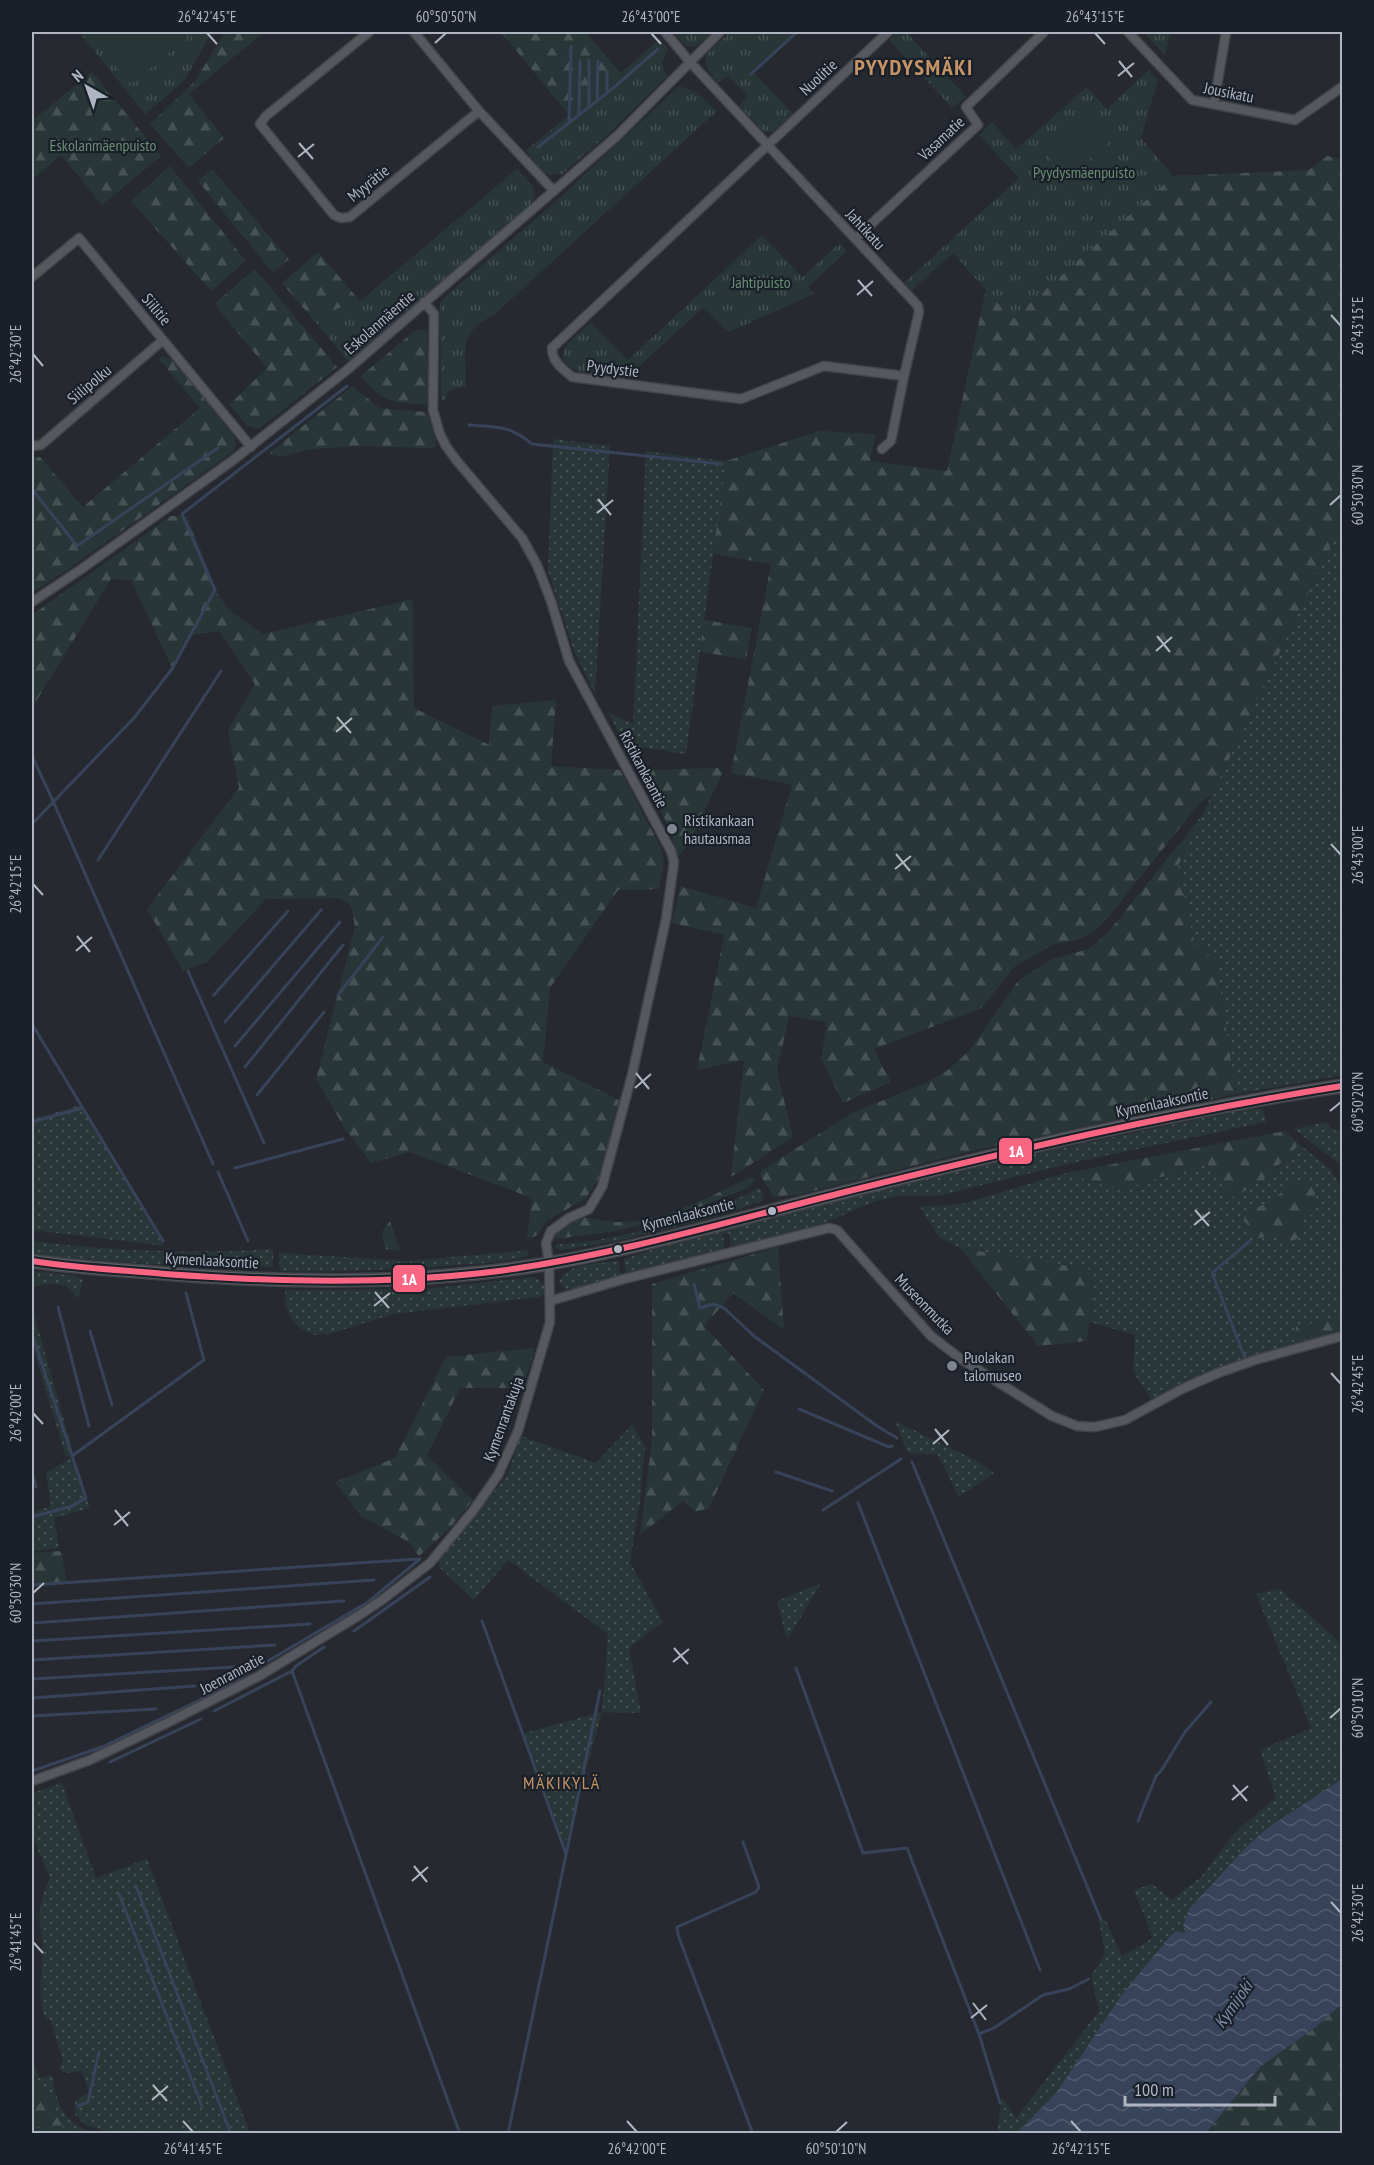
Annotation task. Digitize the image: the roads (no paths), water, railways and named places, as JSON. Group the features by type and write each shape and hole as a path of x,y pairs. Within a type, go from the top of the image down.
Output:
{"main road":[{"name":"Kymenlaaksontie","path":"32,1261 228,1279 312,1280 462,1274 549,1263 625,1248 1052,1141 1267,1097 1342,1086"}],"street":[{"name":"Myyrätie","path":"369,32 266,116 260,124 334,215 342,218 350,217 479,111"},
{"path":"414,32 479,111 554,191"},
{"name":"Jahtikatu","path":"665,32 690,62 918,306 919,312 891,441 882,449"},
{"name":"Eskolanmäentie","path":"32,602 251,447 347,370 617,136 720,32"},
{"name":"Nuolitie","path":"768,145 888,32"},
{"name":"Vasamatie","path":"855,238 978,125 966,107 1044,32"},
{"name":"Jousikatu","path":"1128,32 1192,100 1295,120 1342,87"},
{"path":"1214,104 1226,32"},
{"name":"Pyydystie","path":"768,145 552,348 554,361 572,377 741,399 824,366 904,375"},
{"name":"Siilitie","path":"32,277 78,238 251,447"},
{"name":"Ristikankaantie","path":"424,303 434,314 433,410 440,434 457,461 522,538 537,565 551,601 569,662 671,851 674,862 666,919 632,1075 602,1187 589,1209 569,1218 551,1231 546,1243 549,1263"},
{"name":"Siilipolku","path":"32,446 40,445 163,340"},
{"name":"Museonmutka","path":"550,1300 624,1279 829,1228 837,1230 931,1336 961,1359 1052,1416 1077,1426 1087,1427 1125,1420 1182,1389 1227,1370 1342,1336"},
{"name":"Kymenrantakuja","path":"430,1563 473,1511 498,1475 518,1431 550,1322 549,1263"},
{"name":"Joenrannatie","path":"32,1780 78,1765 125,1744 260,1676 382,1600 430,1563"}],"water":[{"name":"Kymijoki","path":"1342,1779 1342,2004 1316,2027 1261,2066 1206,2133 1017,2133 1056,2093 1121,1996 1171,1935 1176,1931 1184,1933 1186,1929 1183,1926 1189,1909 1249,1844 1269,1827"}],"waterway":[{"path":"751,74 797,32"},
{"path":"569,122 571,46"},
{"path":"538,147 611,90 658,49"},
{"path":"589,60 589,106"},
{"path":"579,113 580,61"},
{"path":"597,101 598,61"},
{"path":"607,72 607,92"},
{"path":"32,824 134,718 172,669 215,590 182,514 347,386"},
{"path":"469,425 509,430 532,444 722,464"},
{"path":"32,489 77,546 218,448"},
{"path":"98,860 221,671"},
{"path":"32,756 213,1164"},
{"path":"225,1022 321,910"},
{"path":"214,995 288,911"},
{"path":"235,1046 340,922"},
{"path":"338,995 383,937"},
{"path":"245,1067 343,945"},
{"path":"188,971 264,1143"},
{"path":"257,1095 324,1012"},
{"path":"32,1024 163,1241"},
{"path":"32,1122 82,1108"},
{"path":"235,1168 343,1139"},
{"path":"218,1172 248,1241"},
{"path":"1245,1358 1212,1273 1250,1241"},
{"path":"694,1284 700,1308 713,1304 724,1308 754,1336 877,1426 897,1438"},
{"path":"72,1456 204,1360 186,1293"},
{"path":"58,1307 89,1426"},
{"path":"90,1331 112,1405"},
{"path":"32,1334 86,1498 72,1506 32,1517"},
{"path":"799,1409 889,1447 892,1446"},
{"path":"823,1510 901,1459"},
{"path":"912,1462 1101,1920"},
{"path":"776,1472 832,1491"},
{"path":"32,1474 36,1487"},
{"path":"858,1503 1040,1970"},
{"path":"32,1585 418,1559"},
{"path":"32,1771 102,1747 212,1694 368,1602 420,1559"},
{"path":"354,1631 430,1577"},
{"path":"32,1604 374,1580"},
{"path":"32,1623 344,1601"},
{"path":"482,1621 566,1854"},
{"path":"32,1641 310,1624"},
{"path":"32,1660 275,1645"},
{"path":"214,1711 292,1671 324,1647"},
{"path":"32,1679 234,1667"},
{"path":"796,1668 863,1853 907,1848 979,2034 1000,2103"},
{"path":"292,1671 460,2134"},
{"path":"32,1698 195,1686"},
{"path":"508,2134 600,1691"},
{"path":"1138,1821 1156,1776 1185,1732 1211,1702"},
{"path":"32,1716 156,1709"},
{"path":"110,1762 201,1719"},
{"path":"743,1842 759,1887 756,1892 677,1927 678,1935 753,2134"},
{"path":"136,1886 231,2134"},
{"path":"119,1894 202,2106"},
{"path":"979,2034 994,2028 1043,1995 1069,1989 1089,1979"},
{"path":"78,2106 88,2102 99,2052"}],"place":[{"name":"Ristikankaan hautausmaa","path":"672,829"},
{"name":"Puolakan talomuseo","path":"952,1366"}],"district":[{"name":"PYYDYSMÄKI","path":"914,67"},
{"name":"MÄKIKYLÄ","path":"562,1782"}],"park label":[{"name":"Eskolanmäenpuisto","path":"103,145"},
{"name":"Pyydysmäenpuisto","path":"1084,172"},
{"name":"Jahtipuisto","path":"761,282"}]}
